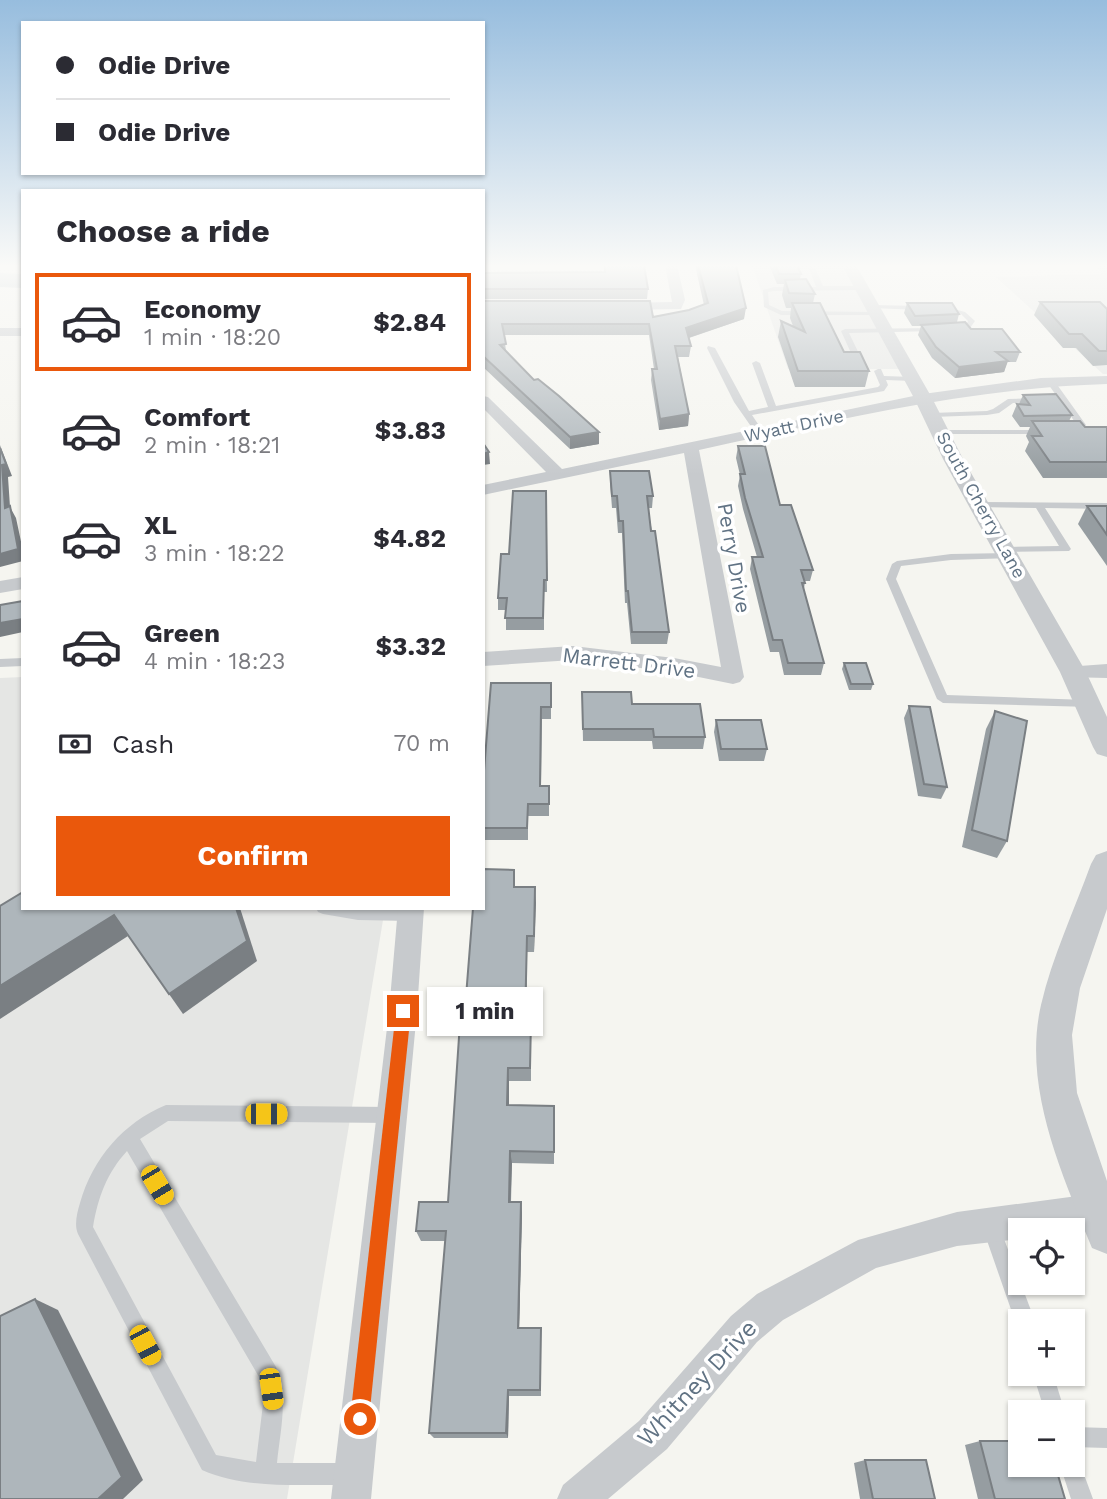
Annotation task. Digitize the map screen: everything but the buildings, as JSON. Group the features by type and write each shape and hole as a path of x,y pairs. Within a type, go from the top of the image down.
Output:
{"street":[{"name":"South Cherry Lane","path":"888,335 1073,672 1105,741"},
{"path":"1089,380 1107,398"},
{"name":"Wyatt Drive","path":"485,490 760,433 932,415 1050,382 1107,380"},
{"path":"485,402 559,475"},
{"name":"Perry Drive","path":"691,448 733,677"},
{"path":"0,587 21,583"},
{"name":"Marrett Drive","path":"485,659 573,653 674,665 733,677"},
{"path":"1073,672 1107,671"},
{"path":"1104,1217 1065,1119 1056,1078 1053,1046 1058,1007 1107,864"},
{"path":"352,1487 411,912"},
{"name":"Whitney Drive","path":"577,1499 653,1435 744,1329 770,1307 870,1252 957,1229 1070,1216 1104,1217"}],"lane":[{"path":"847,335 860,364"},
{"path":"711,348 746,414 760,433"},
{"path":"756,363 773,409"},
{"path":"746,414 878,390 884,387 880,375 913,379"},
{"path":"1050,382 1082,425 1078,430 1058,432"},
{"path":"1054,400 1065,399"},
{"path":"932,415 987,413 996,411 1011,401 1042,400"},
{"path":"932,415 1045,432"},
{"path":"980,505 1107,506"},
{"path":"1039,506 1066,549 1007,552 897,564 891,579 943,699 1087,704"},
{"path":"0,663 21,662"},
{"path":"335,910 358,914 411,912"},
{"path":"352,1487 265,1472 226,1469 209,1463 85,1228 87,1202 98,1175 129,1137 143,1125 166,1113 392,1115"},
{"path":"129,1137 269,1374 273,1404 265,1472"},
{"path":"991,1225 1021,1309"},
{"path":"1085,1437 1107,1438"},
{"path":"1075,1477 1082,1499"}],"shaded area":[{"path":"776,335 882,335 901,369 788,369"},
{"path":"1060,335 1107,335 1107,374 1103,374"},
{"path":"21,677 21,910 385,910 287,1499 0,1499 0,678"}],"route":[{"path":"360,1419 403,1011"}]}
